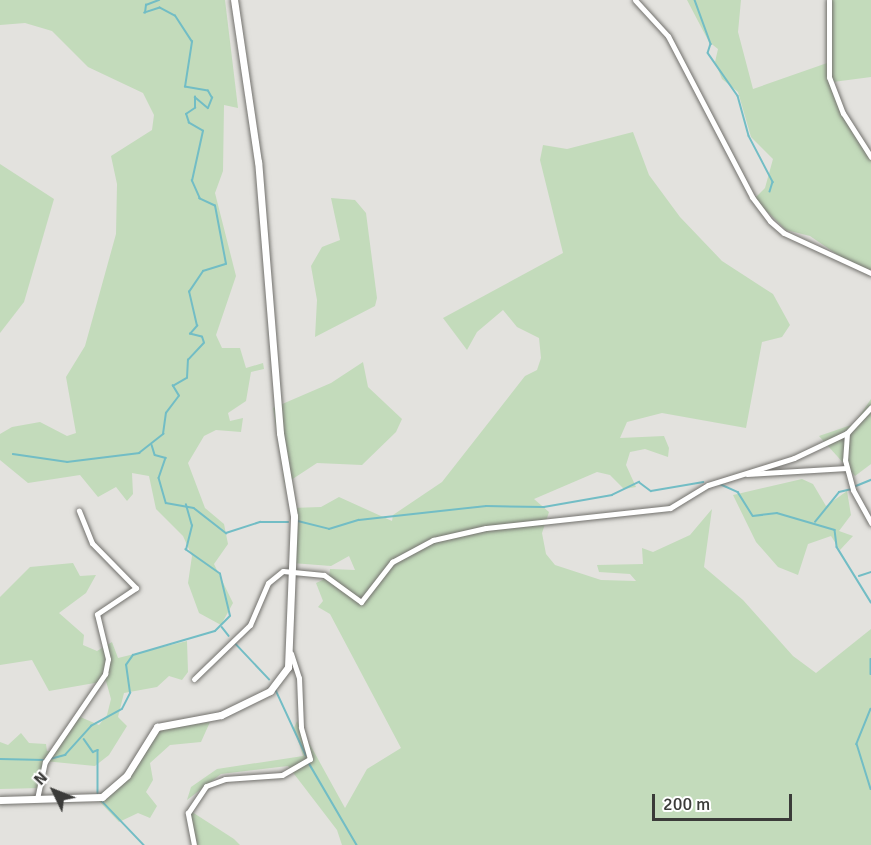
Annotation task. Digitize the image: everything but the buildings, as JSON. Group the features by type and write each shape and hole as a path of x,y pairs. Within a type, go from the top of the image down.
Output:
{"main road":[{"path":"0,800 102,797 127,775 157,728 211,720 267,693 285,674 291,653 294,516 280,433 258,162 234,0"}],"street":[{"path":"635,0 668,36 752,197 770,221 784,233 871,273"},
{"path":"829,0 829,77 843,113 871,157"},
{"path":"194,679 252,622 271,580 293,572 324,575 361,602 392,562 433,540 486,528 655,512 708,485 747,474 847,433 871,407"},
{"path":"847,433 847,468 860,509 871,523"},
{"path":"747,474 847,468"},
{"path":"37,799 45,762 105,674 108,659 97,614 136,588 92,543 79,510"},
{"path":"194,845 188,813 206,786 225,778 282,775 310,759 301,727 299,678 291,653"}],"green space":[{"path":"0,0 225,0 238,108 224,105 223,171 215,193 236,276 216,335 222,348 240,348 246,368 263,363 264,369 251,372 246,401 228,413 230,421 243,418 241,432 216,430 204,436 188,463 205,508 224,524 228,544 214,564 233,603 221,625 199,613 188,583 192,556 183,536 156,509 149,476 132,473 133,494 127,501 116,487 98,497 80,475 28,483 0,460 0,434 12,427 40,422 67,436 76,433 66,377 85,346 116,234 117,184 111,156 152,130 154,115 143,93 88,67 52,31 25,23 0,25"},
{"path":"687,0 741,0 738,32 753,89 830,62 830,0 871,0 871,77 833,82 841,108 871,153 871,270 854,266 810,236 786,230 754,199 765,188 773,159 751,137 738,92 722,79 715,62 718,49 709,42"},
{"path":"633,132 649,175 680,217 722,261 773,294 790,325 782,337 762,342 746,428 662,413 627,422 620,438 664,436 669,448 668,457 645,449 630,452 626,465 636,487 624,489 610,475 597,472 534,499 549,512 542,533 546,554 555,565 601,580 636,581 630,574 599,572 597,565 643,564 642,548 653,552 690,535 712,509 704,567 743,600 793,656 816,673 871,629 871,845 342,845 337,830 288,766 221,774 187,800 191,787 217,769 303,756 294,728 297,721 345,808 367,769 401,748 330,614 318,607 323,601 316,583 329,577 330,569 355,570 349,556 331,566 292,563 291,508 321,507 339,497 392,521 393,515 442,482 525,376 537,370 541,358 539,338 517,327 503,310 477,332 467,350 443,318 563,253 540,160 543,145 567,149"},
{"path":"0,164 54,199 24,302 0,333"},
{"path":"331,198 355,200 366,213 377,298 375,306 315,337 317,300 311,266 322,247 340,240"},
{"path":"363,362 368,387 402,419 396,432 362,465 317,463 285,484 273,408 331,383"},
{"path":"871,399 871,464 855,476 819,436 854,424"},
{"path":"802,479 813,484 826,506 847,491 851,515 839,531 853,536 840,550 831,536 808,544 798,575 778,567 756,542 733,495"},
{"path":"73,563 80,576 96,575 86,593 59,613 84,635 83,645 97,651 112,642 118,658 187,641 188,672 182,680 169,676 157,687 124,693 118,717 127,726 109,755 95,766 44,761 40,788 0,789 0,742 8,745 21,733 29,743 46,744 47,751 53,752 78,716 99,725 107,715 111,699 106,681 49,691 32,660 0,665 0,597 30,567"},
{"path":"210,722 201,742 170,745 150,763 153,780 146,792 157,806 150,818 138,813 119,822 95,797 124,777 156,730"},
{"path":"189,810 234,839 240,845 192,845"}],"waterway":[{"path":"13,454 67,462 139,453 163,434 166,413 179,396 173,386 187,378 188,360 204,343 202,337 190,334 197,326 189,292 203,271 226,264 215,206 200,199 192,181 203,131 189,123 186,114 195,108 195,97 208,108 212,98 208,91 185,87 192,42 175,16 160,8 145,13 146,5 159,0"},
{"path":"695,0 711,44 708,53 738,96 749,136 773,182 770,192"},
{"path":"152,445 155,455 166,458 159,478 166,503 194,508 226,533 260,522 288,522"},
{"path":"856,486 871,480"},
{"path":"298,521 329,529 359,520 486,506 544,507 612,495 639,482 651,491 703,482"},
{"path":"720,484 738,492 753,516 777,513 835,530 837,547 871,602"},
{"path":"815,522 839,492 852,489"},
{"path":"50,759 65,755 91,726 122,709 130,693 126,665 133,655 215,631 230,616 220,574 186,550 192,526 186,505"},
{"path":"859,576 871,572"},
{"path":"222,627 229,636"},
{"path":"235,643 269,679"},
{"path":"871,659 871,674"},
{"path":"275,688 306,755"},
{"path":"871,709 857,744 871,789"},
{"path":"84,739 93,752 98,750 98,793"},
{"path":"0,759 45,760"},
{"path":"309,763 357,845"},
{"path":"101,800 144,845"}]}
